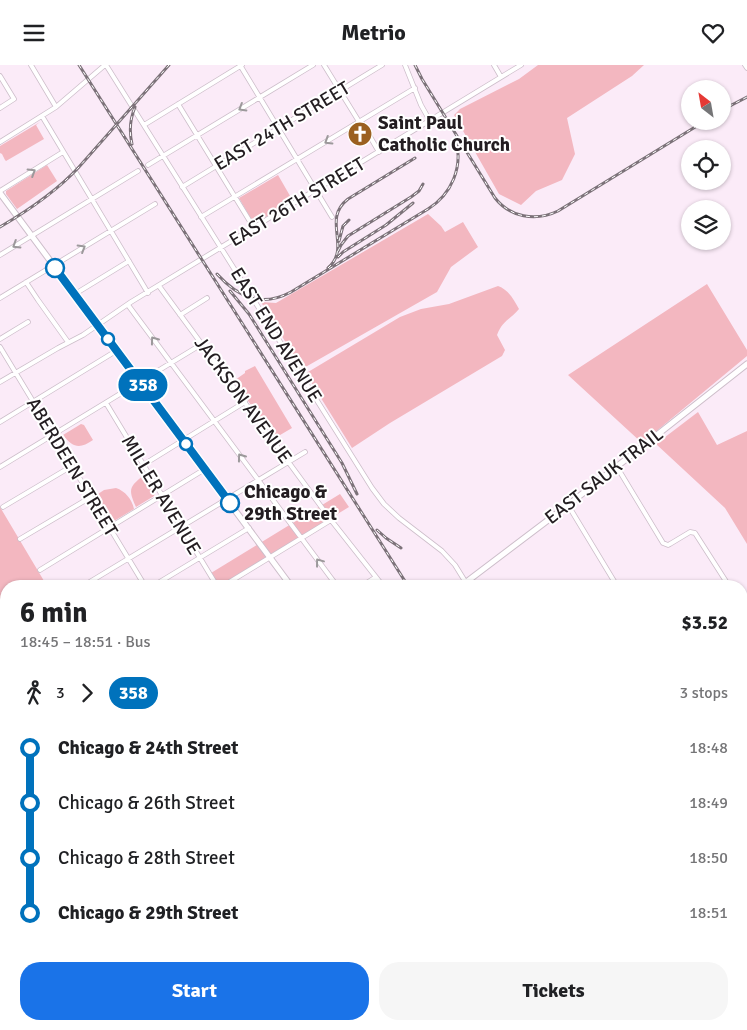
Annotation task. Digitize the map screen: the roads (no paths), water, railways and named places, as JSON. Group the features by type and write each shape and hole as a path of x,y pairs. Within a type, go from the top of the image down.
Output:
{"main road":[{"path":"0,192 286,580"},
{"name":"EAST SAUK TRAIL","path":"471,580 747,364"}],"street":[{"path":"31,65 56,107"},
{"path":"0,142 56,107 105,65"},
{"name":"EAST END AVENUE","path":"105,65 372,488 384,504 399,518 442,551 455,565 462,580"},
{"path":"144,125 241,65 332,217"},
{"path":"148,165 314,65"},
{"path":"324,65 380,152"},
{"name":"EAST 24TH STREET","path":"182,187 382,65"},
{"path":"406,65 421,105 430,121"},
{"path":"494,65 501,77"},
{"name":"EAST 26TH STREET","path":"0,382 83,335 201,260 521,65"},
{"path":"0,76 14,99 0,108"},
{"path":"202,217 415,88"},
{"path":"178,104 254,228"},
{"path":"42,117 148,293"},
{"path":"0,192 63,152"},
{"path":"0,255 138,171"},
{"path":"0,298 155,204"},
{"path":"75,294 129,261"},
{"path":"26,282 68,342"},
{"name":"JACKSON AVENUE","path":"159,286 331,520 378,580"},
{"path":"180,315 207,298"},
{"path":"128,305 332,580"},
{"path":"0,339 28,322"},
{"path":"0,467 202,344"},
{"name":"ABERDEEN STREET","path":"0,347 141,580"},
{"path":"0,422 116,351"},
{"path":"143,465 245,402"},
{"name":"MILLER AVENUE","path":"106,403 213,580"},
{"path":"92,580 305,452"},
{"path":"3,507 72,466"},
{"path":"617,467 663,543 668,545 690,532 697,534 725,580"},
{"path":"40,570 205,469"},
{"path":"20,539 91,497"},
{"path":"568,505 613,580"},
{"path":"232,580 331,520"},
{"path":"163,580 249,528"},
{"path":"371,580 376,577"}],"railway":[{"path":"79,65 404,580"},
{"path":"0,227 42,200 61,185 169,65"},
{"path":"415,65 495,198 508,210 524,216 541,216 558,211 690,130"},
{"path":"731,105 747,97"},
{"path":"132,144 130,125 135,107"},
{"path":"217,274 233,289 251,298 270,299 291,292 436,203 449,188 457,170 458,150 456,140"},
{"path":"328,268 335,260 337,251 336,225 340,207 348,199 415,158"},
{"path":"338,251 348,236 411,197 419,191 423,184"},
{"path":"338,257 386,225 413,203"},
{"path":"339,241 343,226 349,220"},
{"path":"230,291 249,314 342,463 357,494"},
{"path":"377,530 401,548"}],"place":[{"name":"Saint Paul Catholic Church","path":"360,134"},
{"name":"Chicago & 29th Street","path":"230,503"}]}
